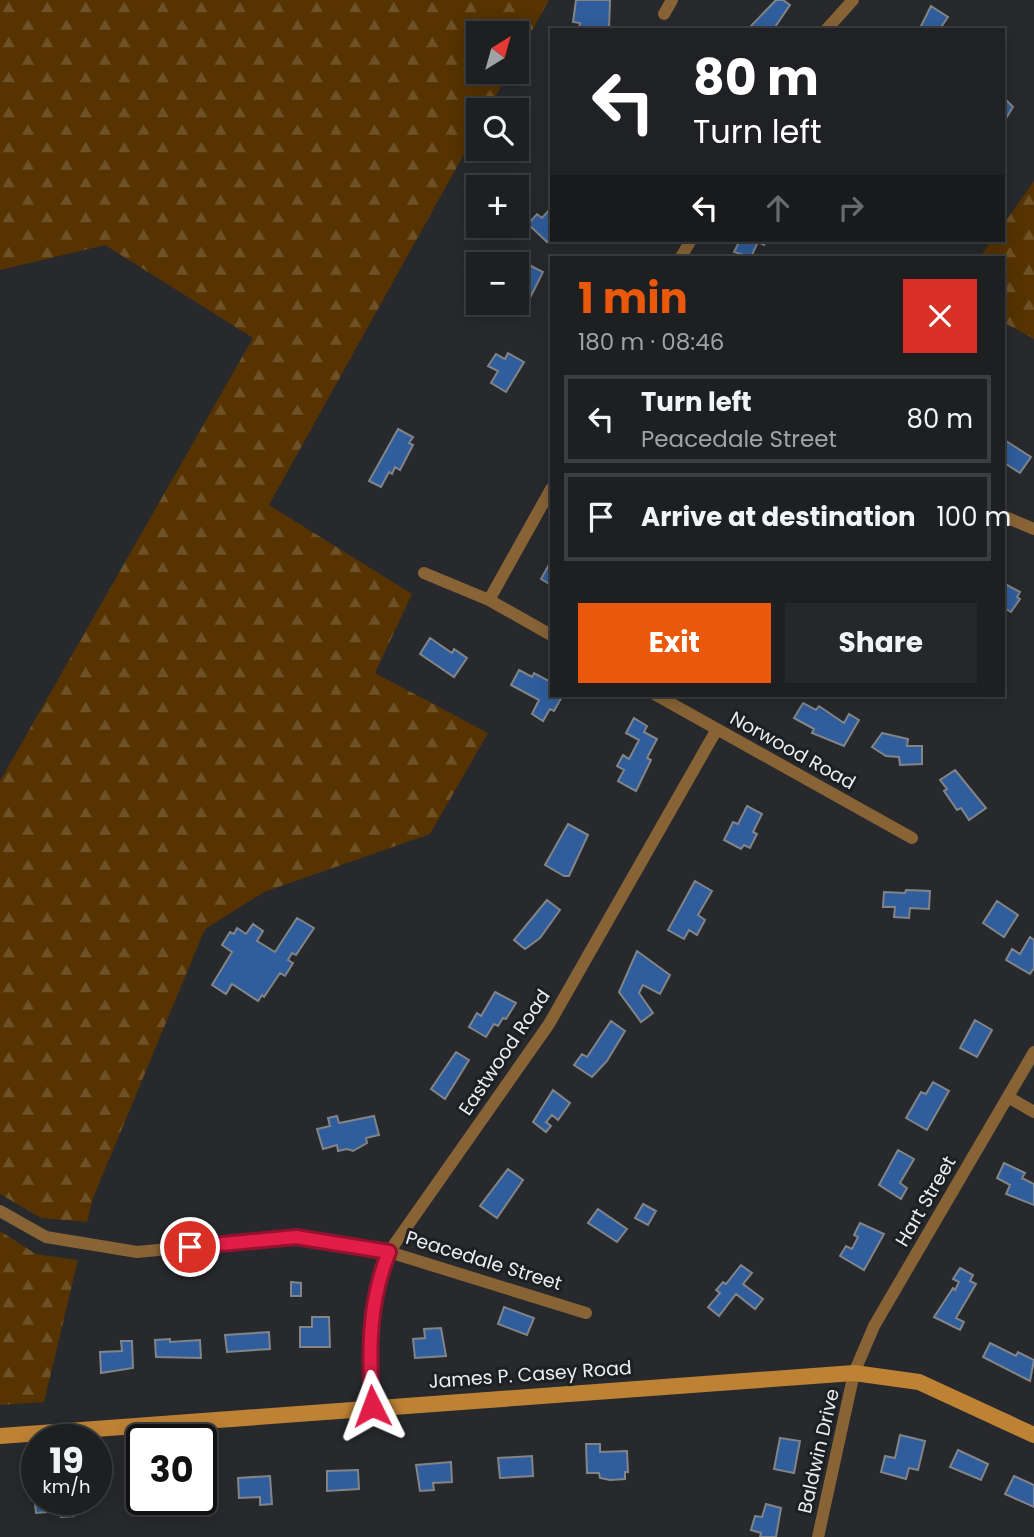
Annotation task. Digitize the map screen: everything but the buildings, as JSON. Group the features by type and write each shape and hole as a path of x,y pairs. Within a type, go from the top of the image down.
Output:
{"main road":[{"name":"James P. Casey Road","path":"0,1436 372,1406 854,1373"},
{"path":"854,1373 919,1382 1034,1435"}],"street":[{"path":"664,14 672,0"},
{"path":"828,28 853,0"},
{"path":"489,600 550,491"},
{"path":"1005,517 1034,529"},
{"path":"424,573 460,591 489,600 550,634"},
{"name":"Norwood Road","path":"660,697 912,838"},
{"name":"Eastwood Road","path":"372,1406 368,1340 377,1281 389,1252 549,1024 717,729"},
{"name":"Hart Street","path":"854,1373 874,1326 1034,1052"},
{"path":"1008,1097 1034,1112"},
{"name":"Peacedale Street","path":"0,1211 46,1237 137,1252 296,1237 389,1252 586,1313"},
{"name":"Baldwin Drive","path":"818,1537 854,1373"}],"green space":[{"path":"0,0 549,0 529,36 529,21 466,21 466,84 502,84 495,98 466,98 466,151 269,505 412,594 375,673 488,733 430,834 264,892 205,929 93,1198 87,1222 41,1218 0,1194 0,781 253,338 105,245 0,270"},
{"path":"1034,181 1034,339 1005,323 1005,256 981,256 991,242 1005,242 1005,222"},
{"path":"0,1231 36,1254 78,1260 44,1402 0,1405"}],"route":[{"path":"190,1247 296,1237 389,1252 377,1281 368,1340 372,1406"}]}
